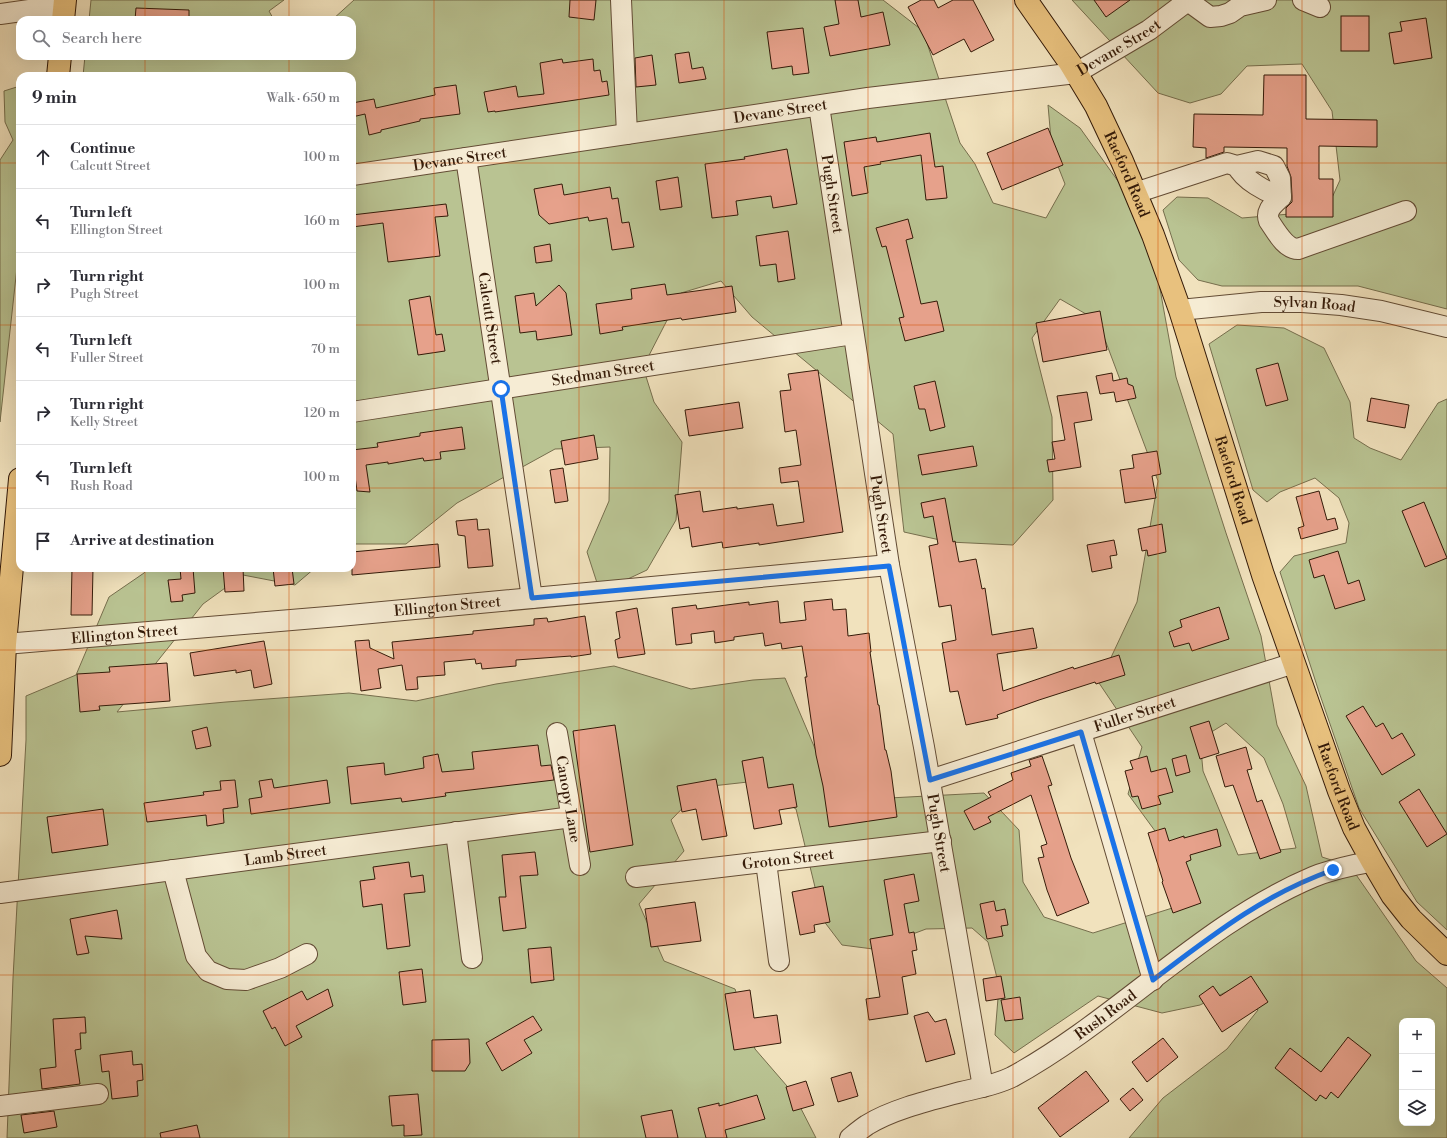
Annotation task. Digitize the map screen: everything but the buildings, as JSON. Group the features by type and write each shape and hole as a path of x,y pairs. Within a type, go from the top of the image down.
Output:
{"main road":[{"name":"Raeford Road","path":"1026,0 1076,73 1096,106 1153,235 1180,310 1263,575 1338,791 1354,828 1392,895 1411,919 1447,954"},
{"path":"58,72 60,60"},
{"path":"0,755 5,644 6,559 16,502"}],"street":[{"path":"621,0 627,134"},
{"path":"1188,1 1210,17 1221,16 1230,13 1240,6 1266,0"},
{"name":"Devane Street","path":"356,174 868,98 1076,73 1149,30 1188,1"},
{"path":"0,14 64,8"},
{"name":"Pugh Street","path":"819,106 889,566 930,780 982,1087"},
{"name":"Calcutt Street","path":"466,158 532,598"},
{"path":"1135,193 1227,164 1236,166 1258,161 1274,166 1280,178 1281,198 1268,211 1267,216 1287,246 1293,249 1298,249 1406,210"},
{"name":"Sylvan Road","path":"1180,310 1261,302 1302,302 1342,305 1381,311 1447,327"},
{"name":"Stedman Street","path":"356,411 853,334"},
{"name":"Ellington Street","path":"5,644 889,566"},
{"name":"Fuller Street","path":"930,780 1294,663"},
{"path":"1081,732 1153,980"},
{"name":"Canopy Lane","path":"558,733 580,865"},
{"name":"Lamb Street","path":"0,893 572,817"},
{"path":"456,832 472,958"},
{"name":"Groton Street","path":"636,877 941,842"},
{"name":"Rush Road","path":"850,1138 868,1125 895,1112 924,1102 1003,1082 1055,1051 1226,925 1269,899 1314,877 1333,870 1372,861"},
{"path":"766,862 779,961"},
{"path":"174,870 196,956 208,971 227,979 246,980 280,968 307,954"},
{"path":"0,1106 98,1094"}],"green space":[{"path":"91,0 284,0 269,11 272,16 89,16"},
{"path":"354,0 883,0 923,31 960,143 975,164 993,203 1046,218 1065,184 1052,151 1048,105 1080,128 1148,223 1176,377 1261,636 1277,725 1306,786 1322,857 1350,866 1416,961 1447,988 1447,1138 1129,1138 1163,1098 1227,1049 1258,1010 1238,986 1200,1005 1162,1013 1098,996 1014,1053 995,1035 999,986 988,942 972,928 926,929 873,949 842,945 823,920 796,809 748,782 703,787 671,820 684,851 639,904 664,961 735,989 755,1049 793,1093 816,1138 7,1138 13,978 26,740 26,696 76,675 109,597 145,572 310,572 295,585 243,575 203,604 117,712 349,693 416,701 496,684 614,666 691,689 753,680 785,678 825,772 889,798 984,793 1019,830 1023,882 1044,917 1093,933 1185,904 1166,846 1128,794 1142,747 1099,683 1137,602 1158,481 1098,321 1060,299 1032,338 1052,417 1053,500 1013,545 949,542 904,532 893,434 752,317 721,281 681,293 643,367 654,402 682,442 676,520 647,570 600,592 587,552 609,501 610,447 555,449 457,503 406,544 356,544 356,72 83,72 85,60 356,60 356,16 336,16","holes":["1226,723 1264,758 1283,804 1296,848 1238,855 1203,771 1200,739"]},
{"path":"1072,0 1447,0 1447,309 1358,286 1222,286 1198,280 1179,260 1163,210 1177,197 1208,198 1242,218 1326,211 1340,180 1332,111 1302,64 1247,66 1221,94 1190,103 1158,93"},
{"path":"16,87 16,276 0,422 0,160 13,140 5,122 4,91"},
{"path":"1237,325 1284,328 1324,348 1350,402 1354,438 1370,448 1401,460 1438,403 1447,399 1447,930 1417,902 1359,808 1280,572 1294,556 1346,543 1349,523 1339,498 1315,478 1280,492 1267,502 1253,490 1209,344"}],"route":[{"path":"501,389 532,598 889,566 930,780 1081,732 1153,980 1226,925 1269,899 1314,877 1333,870"}]}
